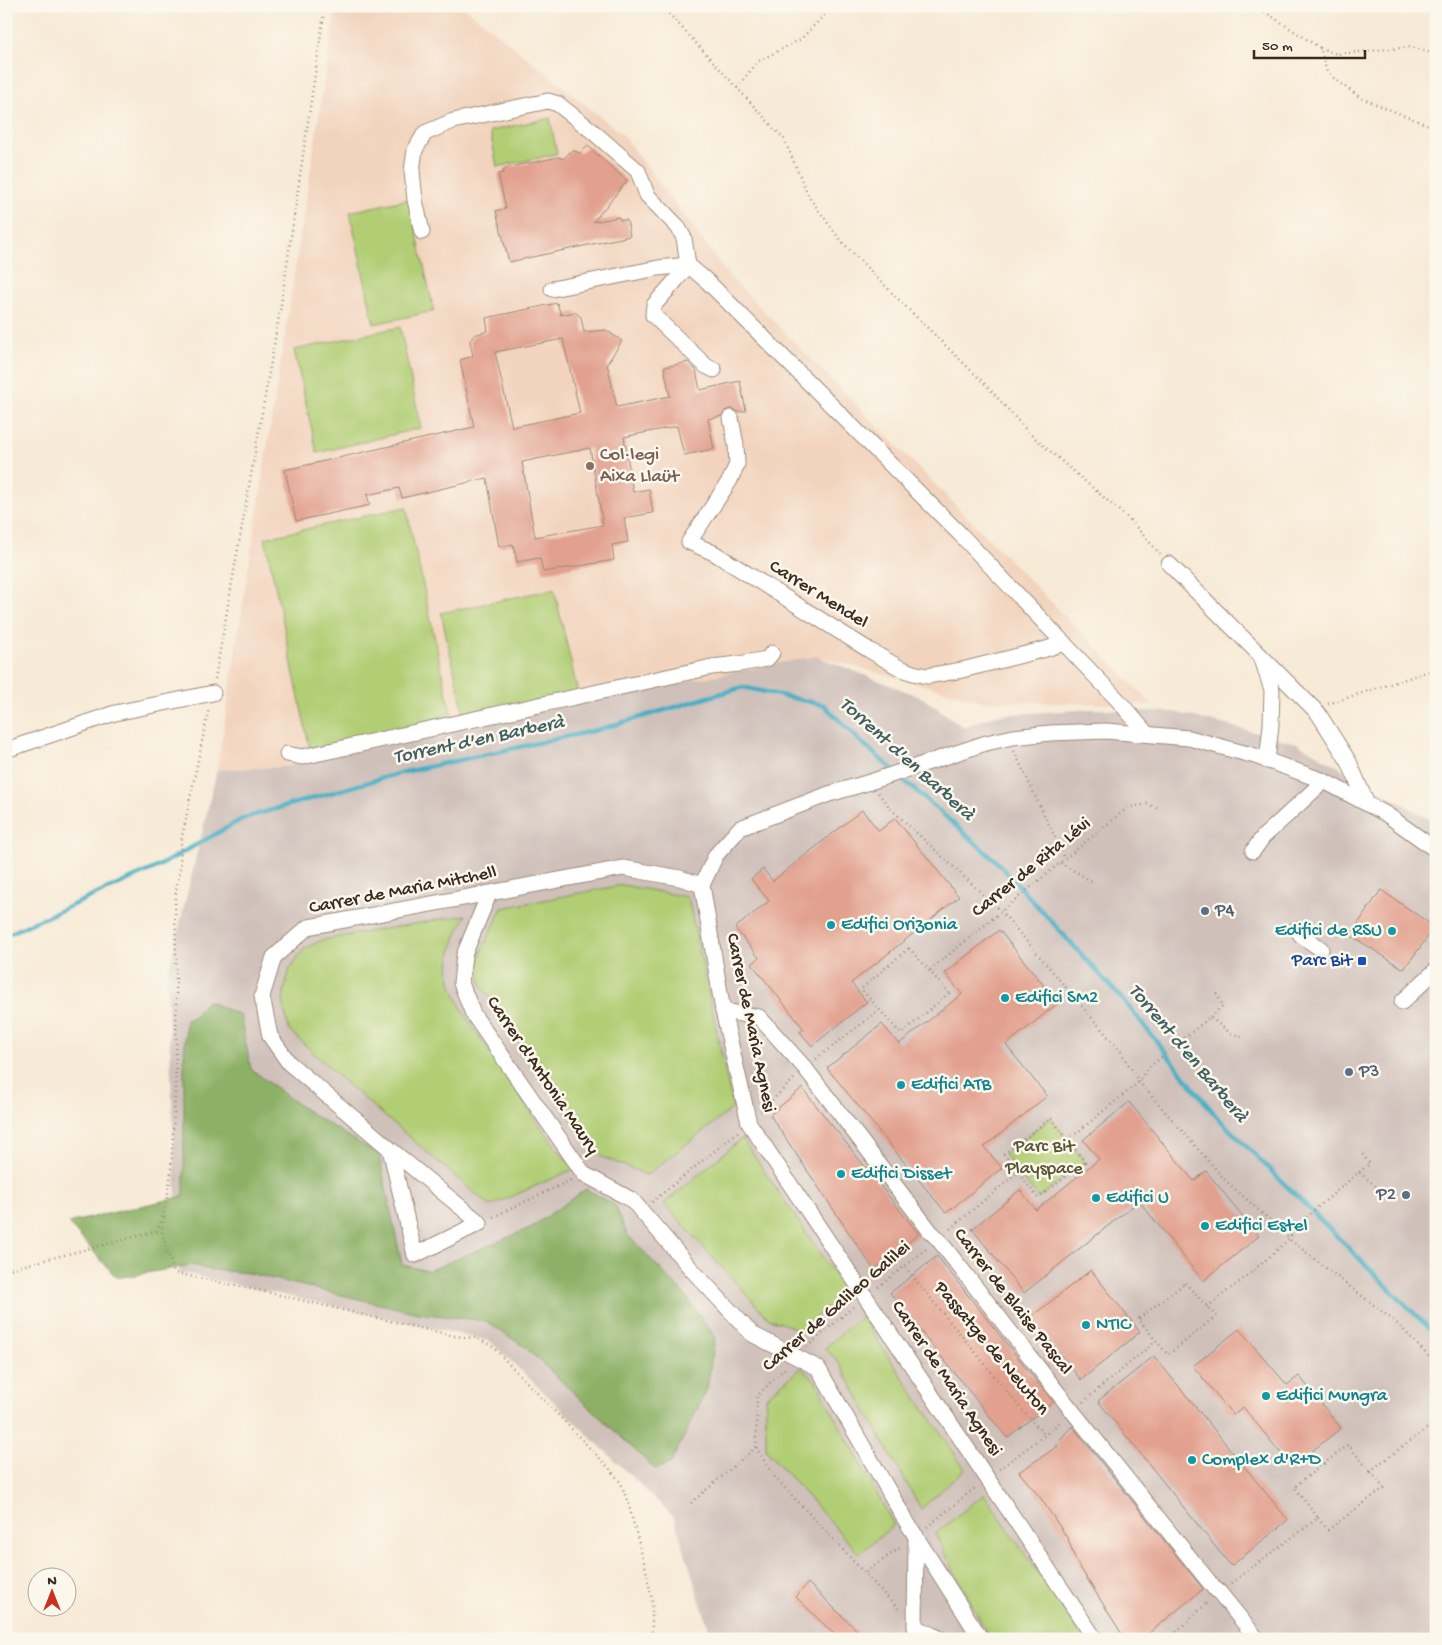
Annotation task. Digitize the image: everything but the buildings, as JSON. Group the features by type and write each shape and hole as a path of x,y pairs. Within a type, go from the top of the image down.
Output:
{"street":[{"path":"422,232 415,200 412,171 415,150 425,133 453,121 548,101 558,104 638,171 647,195 678,227 684,238 688,264 960,534 1148,734"},
{"path":"552,289 688,264"},
{"path":"688,264 654,305 652,315 706,366 714,370"},
{"name":"Carrer Mendel","path":"731,418 737,464 730,480 688,542 714,553 869,650 913,674 926,676 962,670 1064,643"},
{"path":"1169,564 1318,713 1349,762 1368,804"},
{"path":"287,754 302,757 685,672 767,659 772,653"},
{"path":"1261,656 1272,690 1271,726 1267,761"},
{"path":"6,750 115,713 213,692"},
{"path":"702,885 716,855 740,828 829,794 986,743 1013,737 1050,733 1106,731 1189,738 1255,756 1324,781 1386,814 1436,850"},
{"path":"1253,851 1263,837 1324,781"},
{"name":"Carrer de Maria Mitchell","path":"480,1223 289,1062 270,1036 262,996 274,957 308,928 623,868 680,878 702,885"},
{"name":"Carrer de Maria Agnesi","path":"702,885 723,1010 749,1123 1096,1639"},
{"name":"Carrer d'Antonia Maury","path":"489,894 464,955 461,984 473,1014 584,1174 632,1200 693,1271 752,1334 818,1368 916,1536 981,1639"},
{"path":"1296,930 1320,949"},
{"path":"1402,1002 1436,970"},
{"name":"Carrer de Blaise Pascal","path":"723,1010 759,1017 805,1068 1072,1411 1257,1639"},
{"path":"390,1149 415,1255 480,1223"},
{"path":"916,1536 915,1627 941,1639"}],"path":[{"path":"325,6 281,305 213,692 181,842 180,869 175,896 176,1098 170,1183 162,1232 174,1273 262,1290 454,1336 477,1338 492,1346 603,1461 620,1483 629,1506 652,1600 652,1639"},
{"path":"662,6 784,139 809,197 841,241 986,385 1029,432 1130,520 1169,564"},
{"path":"737,88 757,62 801,39 834,6"},
{"path":"1256,6 1320,48 1337,54 1411,47 1436,54"},
{"path":"1320,48 1327,72 1361,98 1425,124 1436,124"},
{"path":"1318,713 1330,703 1436,669"},
{"path":"1013,737 1014,754 1065,859"},
{"path":"875,780 891,809 1001,911 1121,1052 1139,1082 1227,1182 1289,1239 1399,1325 1428,1356 1436,1368"},
{"name":"Carrer de Rita Lévi","path":"930,970 1127,808 1147,804 1158,808"},
{"path":"1060,863 1095,883"},
{"path":"909,948 930,970 949,993 901,1034 861,989 909,948"},
{"path":"1068,1140 1139,1082 1147,1068 1223,1006 1216,992"},
{"path":"1210,1017 1230,1033 1244,1036"},
{"path":"1051,1118 1085,1162 1038,1198 1018,1172 1004,1154 1051,1118"},
{"path":"1207,1307 1252,1272 1289,1239 1296,1226 1370,1164 1360,1151"},
{"name":"Carrer de Galileo Galilei","path":"756,1448 757,1396 796,1357 865,1297 905,1267 1018,1172"},
{"path":"1359,1172 1385,1194"},
{"path":"480,1223 584,1174"},
{"path":"6,1270 157,1231 164,1214"},
{"name":"Passatge de Newton","path":"905,1267 1029,1418 1045,1434"},
{"path":"1185,1283 1216,1316 1168,1354 1156,1341 1138,1319 1185,1283"},
{"path":"866,1572 916,1536 988,1477 1045,1434 1156,1341"},
{"path":"1370,1472 1436,1422"},
{"path":"1348,1445 1384,1488 1328,1530 1318,1518 1294,1487 1348,1445"},
{"path":"691,1503 756,1448 772,1474 866,1572 915,1627"},
{"path":"1169,1639 1219,1592 1318,1518"}],"shaded area":[{"name":"Col·legi Aixa Llaüt","path":"336,6 463,6 623,135 729,276 1153,705 983,701 816,656 283,767 217,770"},
{"name":"Parc Bit","path":"816,656 923,698 963,727 996,715 1093,709 1174,712 1297,743 1436,823 1436,1639 712,1639 674,1517 490,1341 179,1272 167,977 217,770 283,767 605,697"}],"green space":[{"path":"550,118 557,154 497,167 490,131"},
{"path":"409,199 434,311 374,324 350,212"},
{"path":"400,327 421,428 317,453 294,350"},
{"path":"406,507 452,718 310,750 265,538"},
{"path":"554,589 578,693 465,717 441,613"},
{"path":"622,885 688,897 733,1108 647,1175 600,1156 589,1145 481,985 478,963 482,950 502,908"},
{"path":"466,915 450,955 449,964 454,992 465,1015 479,1036 545,1132 574,1169 490,1206 341,1079 289,1030 283,1005 284,991 290,968 304,949 322,940"},
{"path":"207,1001 240,1015 251,1069 304,1109 379,1155 402,1265 428,1271 530,1228 586,1189 615,1205 627,1234 685,1295 715,1337 707,1389 671,1463 655,1469 525,1347 485,1321 418,1313 248,1273 205,1269 193,1265 117,1278 68,1223 184,1196 184,1058 186,1020 192,1018"},
{"name":"Parc Bit Playspace","path":"1051,1118 1085,1162 1038,1198 1004,1154"},
{"path":"742,1138 846,1292 800,1330 768,1318 664,1204"},
{"path":"861,1316 965,1469 921,1509 837,1359 824,1349"},
{"path":"801,1368 815,1380 894,1525 859,1554 766,1450 766,1397"},
{"path":"984,1494 1083,1639 990,1639 935,1534"}],"waterway":[{"name":"Torrent d'en Barberà","path":"6,935 157,867 244,818 400,773 597,730 743,687 824,705 861,742 893,770"},
{"name":"Torrent d'en Barberà","path":"898,775 996,861 1126,1003 1216,1116 1436,1335"}],"place":[{"name":"Col·legi Aixa Llaüt","path":"590,466"},
{"name":"P4","path":"1205,911"},
{"name":"Edifici Orizonia","path":"831,925"},
{"name":"Edifici de RSU","path":"1392,931"},
{"name":"Parc Bit","path":"1362,961"},
{"name":"Edifici SM2","path":"1005,998"},
{"name":"P3","path":"1349,1072"},
{"name":"Edifici ATB","path":"901,1085"},
{"name":"Edifici Disset","path":"841,1174"},
{"name":"P2","path":"1406,1195"},
{"name":"Edifici U","path":"1096,1198"},
{"name":"Edifici Estel","path":"1205,1226"},
{"name":"NTIC","path":"1086,1325"},
{"name":"Edifici Mungra","path":"1266,1396"},
{"name":"Complex d'R+D","path":"1192,1460"}]}
